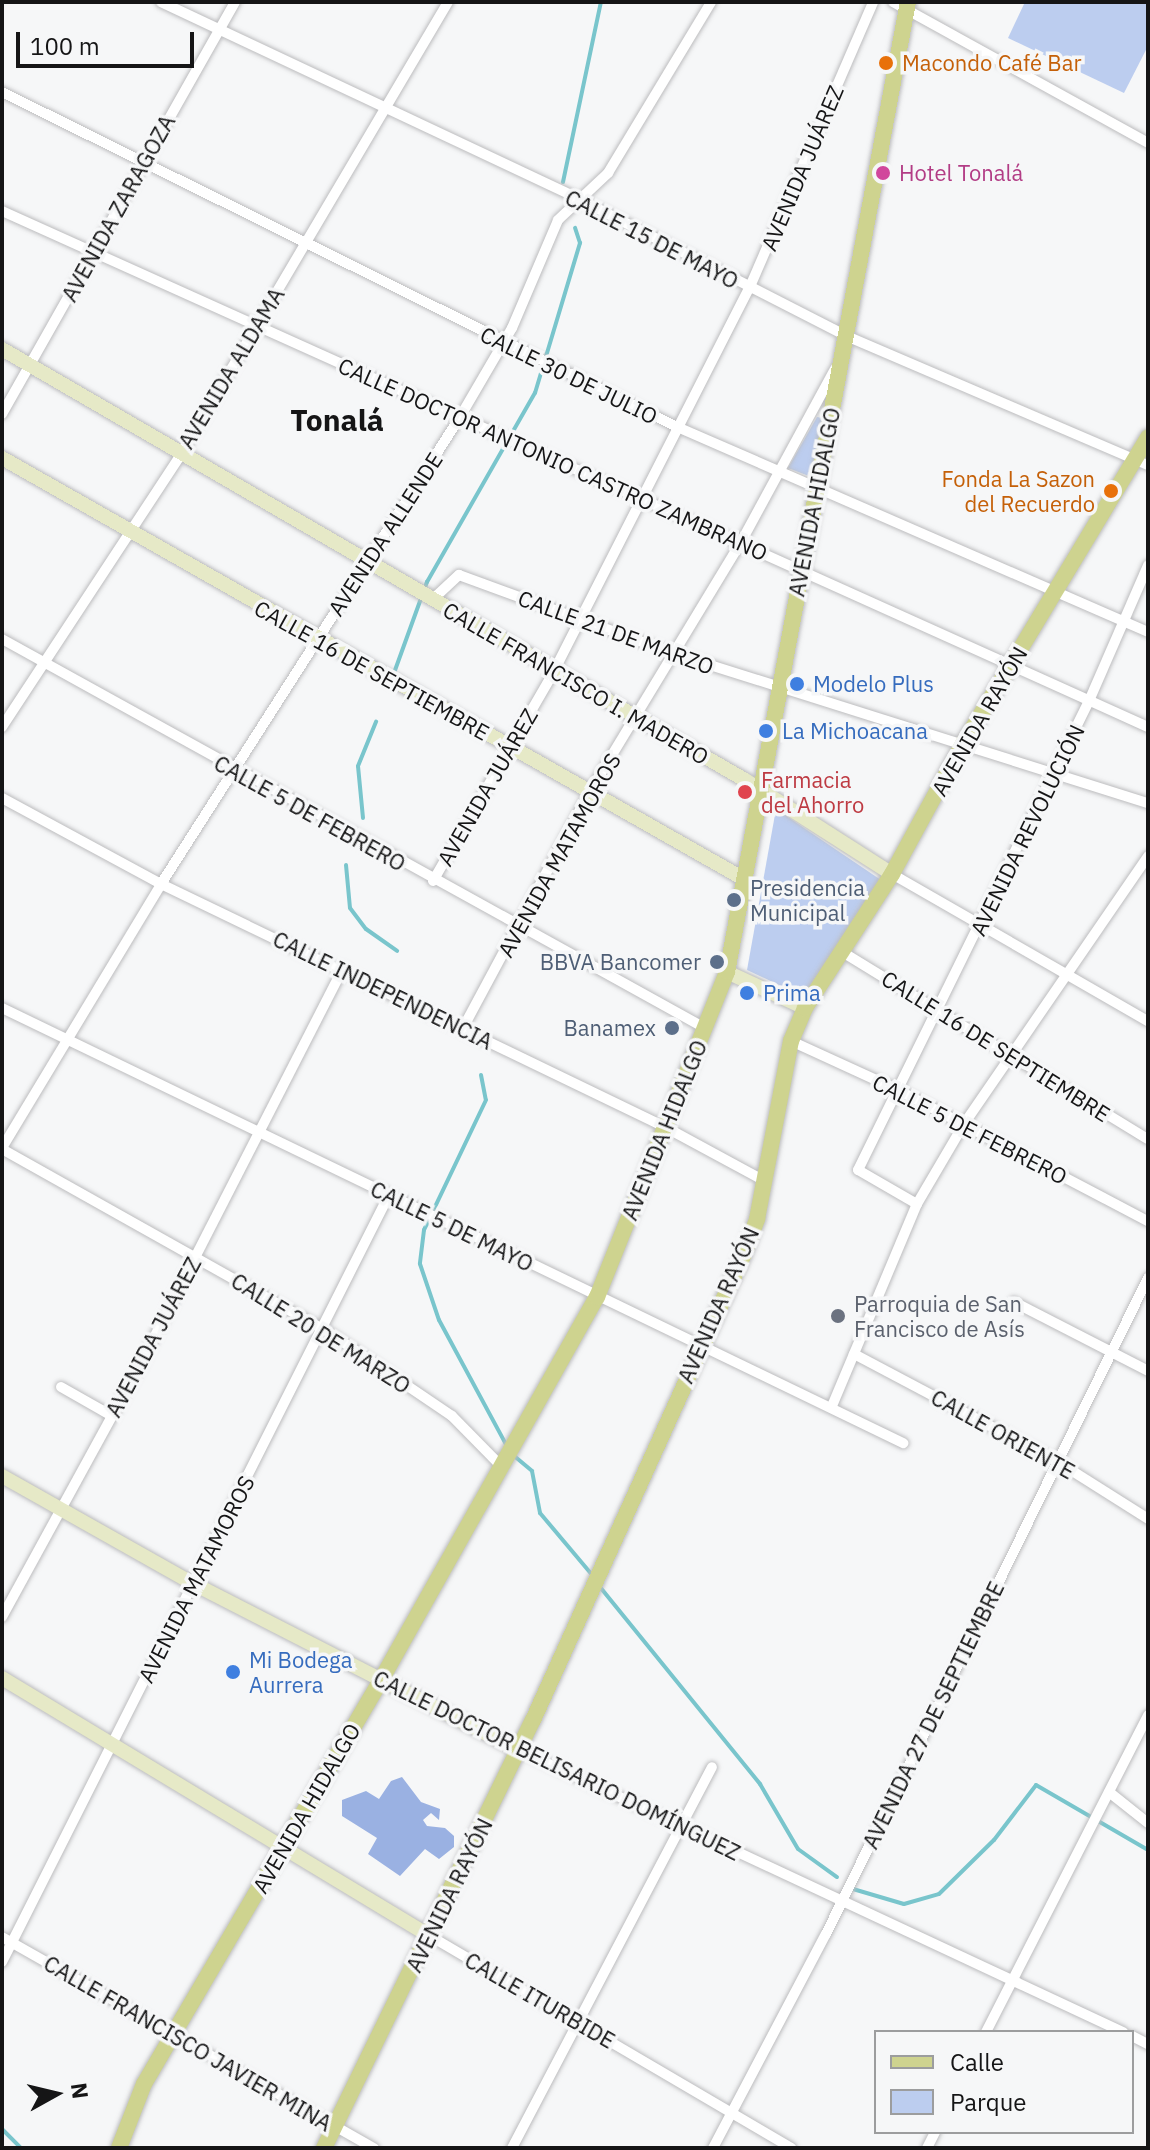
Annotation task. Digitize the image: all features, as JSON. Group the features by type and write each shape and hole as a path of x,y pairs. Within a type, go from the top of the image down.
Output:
{"main road":[{"name":"AVENIDA HIDALGO","path":"119,2148 144,2084 381,1680 597,1297 727,972 776,687 802,569 815,486 847,343 902,4"},
{"name":"CALLE FRANCISCO I. MADERO","path":"2,349 365,564 759,788 892,874"},
{"name":"AVENIDA RAYÓN","path":"324,2148 519,1750 699,1347 743,1256 765,1181 791,1041 805,1008 844,953 892,874 1011,663 1142,462 1148,437"},
{"name":"CALLE 16 DE SEPTIEMBRE","path":"2,458 128,533 744,879"},
{"path":"727,972 805,1008"},
{"name":"CALLE DOCTOR BELISARIO DOMÍNGUEZ","path":"2,1476 194,1584 519,1750"},
{"name":"CALLE ITURBIDE","path":"2,1678 430,1936"}],"street":[{"name":"CALLE 15 DE MAYO","path":"161,2 582,201 847,343 1142,462"},
{"name":"AVENIDA ZARAGOZA","path":"2,414 235,2"},
{"name":"AVENIDA ALDAMA","path":"2,727 181,454 448,2"},
{"name":"AVENIDA ALLENDE","path":"2,1148 161,884 460,417 503,343 558,220 582,201 608,173 711,2"},
{"name":"AVENIDA JUÁREZ","path":"433,881 554,671 643,500 675,426 749,289 873,2"},
{"path":"902,4 1148,143"},
{"name":"CALLE 30 DE JULIO","path":"2,92 552,368 675,426 1148,632"},
{"name":"CALLE DOCTOR ANTONIO CASTRO ZAMBRANO","path":"2,211 1148,727"},
{"name":"AVENIDA MATAMOROS","path":"463,1028 589,793 637,720 740,544 847,343"},
{"name":"AVENIDA REVOLUCIÓN","path":"917,1204 858,1170 1089,701 1148,565"},
{"name":"CALLE 21 DE MARZO","path":"428,598 456,575 776,687"},
{"name":"CALLE 5 DE FEBRERO","path":"2,639 233,771 705,1028"},
{"path":"776,687 1148,803"},
{"name":"CALLE INDEPENDENCIA","path":"2,798 161,884 343,969 665,1127 765,1181"},
{"path":"832,1406 917,1204 964,1124 1148,856"},
{"name":"CALLE FRANCISCO I. MADERO","path":"892,874 1148,1021"},
{"name":"CALLE 16 DE SEPTIEMBRE","path":"844,953 1148,1139"},
{"name":"AVENIDA JUÁREZ","path":"2,1617 261,1134 343,969"},
{"name":"CALLE 5 DE MAYO","path":"2,1008 699,1347 832,1406 903,1443"},
{"name":"CALLE 5 DE FEBRERO","path":"791,1041 898,1090 1148,1221"},
{"name":"CALLE 20 DE MARZO","path":"2,1148 325,1330 452,1416 502,1463"},
{"name":"AVENIDA MATAMOROS","path":"2,1962 7,1940 325,1330 389,1195"},
{"name":"AVENIDA 27 DE SEPTIEMBRE","path":"713,2148 843,1899 1148,1278"},
{"path":"1014,1302 1148,1371"},
{"name":"CALLE ORIENTE","path":"854,1354 1058,1462 1148,1519"},
{"path":"61,1387 112,1416"},
{"path":"987,2030 1148,1715"},
{"name":"CALLE DOCTOR BELISARIO DOMÍNGUEZ","path":"519,1750 1014,1977 1119,2030"},
{"path":"512,2148 712,1767"},
{"path":"1109,1792 1148,1823"},
{"name":"CALLE ITURBIDE","path":"430,1936 580,2021 791,2148"},
{"name":"CALLE FRANCISCO JAVIER MINA","path":"7,1940 374,2148"}],"green space":[{"path":"1025,2 1148,2 1148,46 1124,93 1008,38"},
{"path":"817,417 823,418 814,478 788,468"},
{"path":"776,809 881,880 807,998 747,970"}],"shaded area":[{"path":"402,1777 421,1802 440,1809 439,1820 431,1813 423,1820 427,1826 445,1828 454,1836 454,1847 439,1859 425,1849 400,1876 368,1854 377,1838 342,1816 342,1800 366,1791 379,1799 391,1781"}],"waterway":[{"path":"563,182 601,2"},
{"path":"394,673 427,582 535,393 580,243 575,228"},
{"path":"363,818 358,766 376,722"},
{"path":"346,865 350,908 366,929 397,951"},
{"path":"481,1075 486,1100 424,1230 420,1264 439,1320 508,1448"},
{"path":"513,1455 532,1471 540,1513 593,1576"},
{"path":"600,1587 760,1784 798,1849 837,1877"},
{"path":"853,1889 904,1904 939,1894 994,1840 1036,1785 1148,1850"},
{"path":"2,2129 21,2148"}],"place":[{"name":"Macondo Café Bar","path":"886,63"},
{"name":"Hotel Tonalá","path":"883,173"},
{"name":"Fonda La Sazon del Recuerdo","path":"1111,491"},
{"name":"Modelo Plus","path":"797,684"},
{"name":"La Michoacana","path":"766,731"},
{"name":"Farmacia del Ahorro","path":"745,792"},
{"name":"Presidencia Municipal","path":"734,900"},
{"name":"BBVA Bancomer","path":"717,962"},
{"name":"Prima","path":"747,993"},
{"name":"Banamex","path":"672,1028"},
{"name":"Parroquia de San Francisco de Asís","path":"838,1316"},
{"name":"Mi Bodega Aurrera","path":"233,1672"}],"district":[{"name":"Tonalá","path":"337,420"}]}
